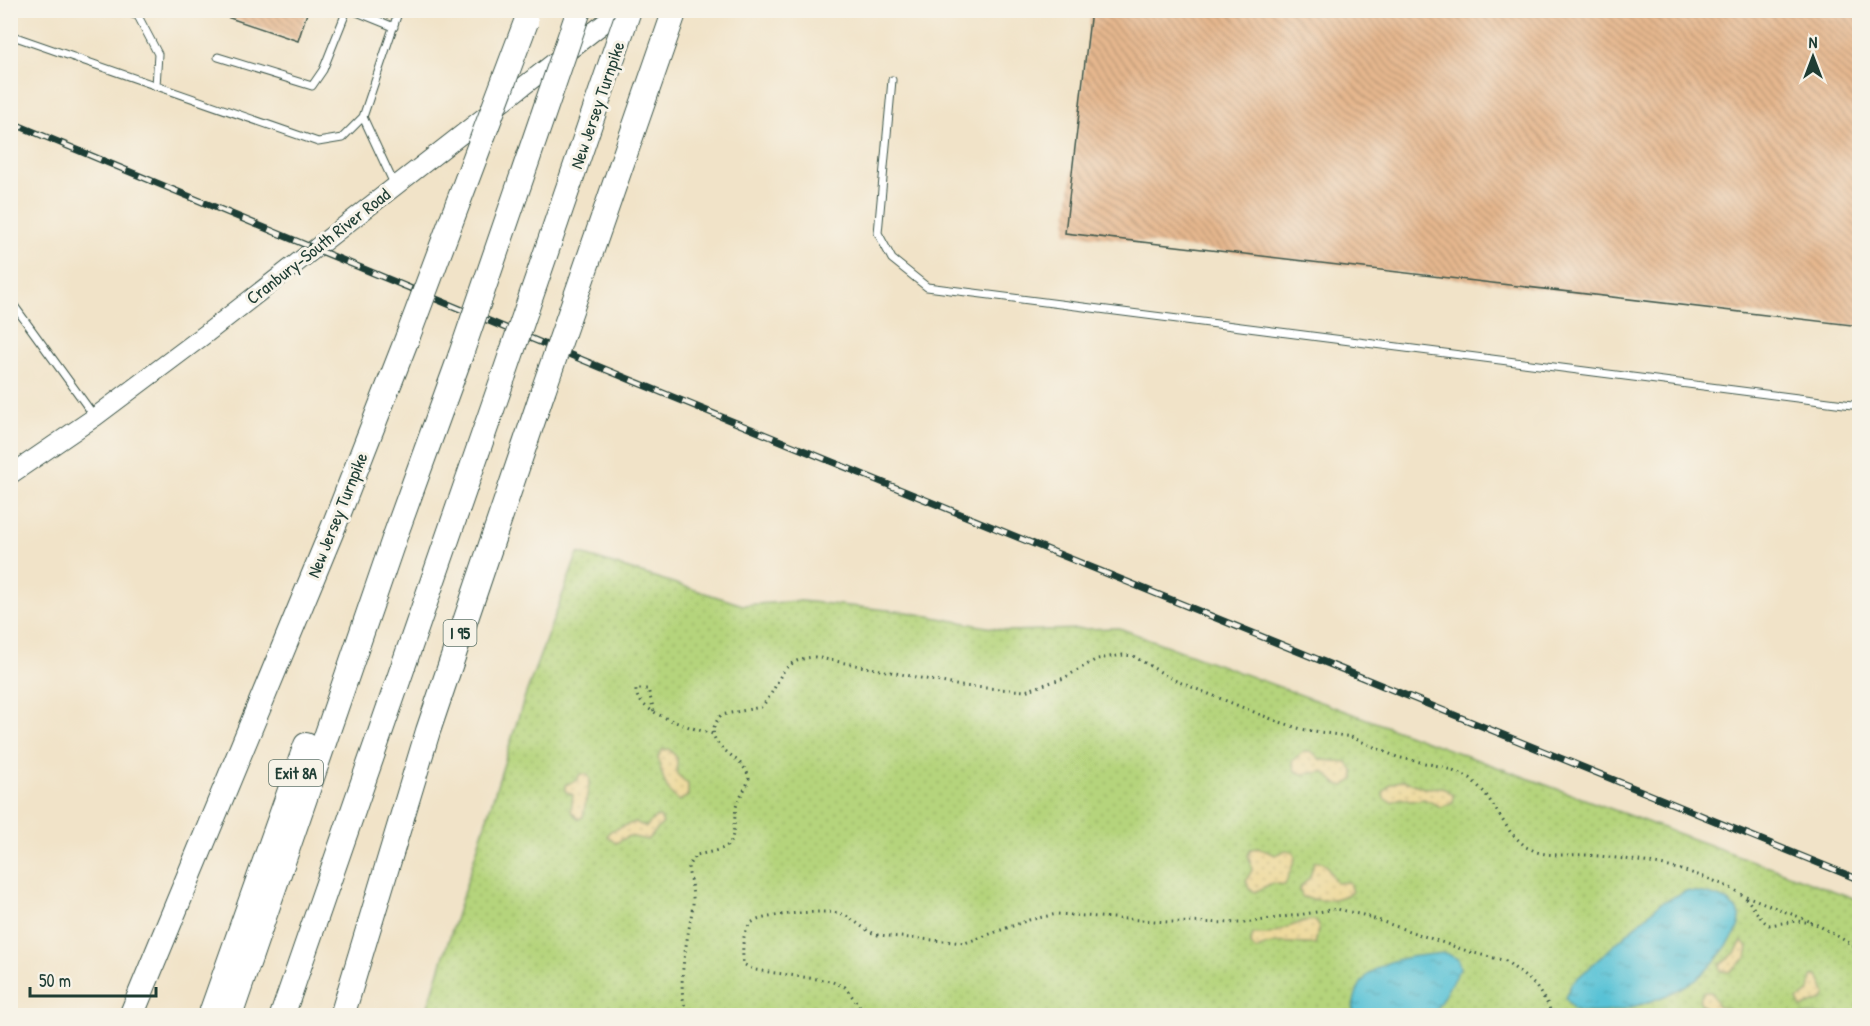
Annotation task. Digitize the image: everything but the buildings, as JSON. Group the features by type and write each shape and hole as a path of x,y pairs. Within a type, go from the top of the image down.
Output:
{"highway":[{"path":"230,1016 579,10"},
{"name":"New Jersey Turnpike","path":"282,1016 629,10"},
{"name":"I 95","path":"342,1016 382,876 431,720 675,10"},
{"name":"New Jersey Turnpike","path":"131,1016 234,762 333,528 528,16"},
{"name":"Exit 8A","path":"210,1016 315,723 395,536"},
{"path":"115,1016 174,876 234,762"},
{"path":"295,1016 350,818"},
{"path":"354,1016 382,876"}],"main road":[{"name":"Cranbury-South River Road","path":"10,475 95,417 621,10"}],"lane":[{"path":"122,10 138,16 158,54 156,86"},
{"path":"218,57 312,86 323,70 348,10"},
{"path":"352,10 394,27"},
{"path":"10,35 318,142 342,138 363,117 399,10"},
{"path":"892,80 878,233 892,259 927,287 1860,406"},
{"path":"363,117 395,186"},
{"path":"10,300 95,417"}],"path":[{"path":"690,1016 683,1008 682,991 687,935 693,902 688,866 696,855 715,851 731,843 735,835 736,806 745,793 749,778 742,764 720,749 713,734 714,725 721,715 761,707 785,668 808,658 823,657 961,686 1025,691 1064,678 1097,659 1123,655 1133,656 1174,680 1274,720 1301,729 1351,737 1397,757 1443,766 1470,778 1485,793 1510,833 1526,847 1537,852 1648,863 1721,884 1814,923 1860,950"},
{"path":"654,711 648,689 636,689 637,699 654,711 678,723 713,734"},
{"path":"1739,893 1749,900 1769,925 1797,921 1814,923"},
{"path":"867,1016 845,987 830,981 755,970 743,964 744,934 749,925 755,919 834,912 851,919 867,932 878,935 954,944 975,940 1006,928 1057,915 1168,922 1244,923 1337,909 1506,961 1535,985 1549,1006 1551,1016"}],"green space":[{"path":"578,553 743,605 801,601 907,612 1008,631 1119,628 1859,900 1859,1015 425,1016 525,696"}],"sand":[{"path":"669,749 677,758 677,774 688,784 688,796 679,801 667,787 658,757 662,750"},
{"path":"1311,751 1321,760 1347,762 1354,772 1354,779 1344,786 1337,784 1324,772 1302,774 1295,771 1292,761 1303,752"},
{"path":"580,774 587,774 590,779 583,817 578,819 571,811 573,795 565,791 565,785 577,780"},
{"path":"1403,780 1424,788 1442,787 1453,795 1453,802 1441,807 1424,799 1410,801 1401,798 1392,802 1384,799 1383,793 1390,784"},
{"path":"655,817 660,817 663,823 647,840 629,836 616,843 607,836 610,831 635,822 646,827"},
{"path":"1258,848 1276,855 1286,850 1294,852 1295,859 1285,885 1272,883 1255,892 1249,889 1246,880 1252,867 1248,855 1251,849"},
{"path":"1320,861 1327,866 1336,883 1349,882 1352,892 1328,900 1302,897 1300,888 1310,877 1314,862"},
{"path":"1315,920 1319,926 1315,944 1279,943 1256,950 1250,945 1253,934 1270,934 1304,921"},
{"path":"1742,941 1748,947 1746,958 1729,972 1721,971 1720,965 1735,953"},
{"path":"1818,976 1826,994 1822,1000 1801,1008 1797,1000 1810,991 1812,977"},
{"path":"1704,992 1711,992 1718,1006 1729,1010 1728,1015 1710,1015 1699,1000"}],"water":[{"path":"1686,891 1709,894 1723,899 1740,915 1740,923 1735,934 1708,969 1681,988 1651,1001 1601,1012 1573,1009 1566,998 1571,984 1661,903"},
{"path":"1445,953 1458,959 1460,968 1433,1015 1353,1015 1355,997 1361,983 1370,973 1396,960"}],"railway":[{"path":"10,122 631,380 1860,880"}]}
